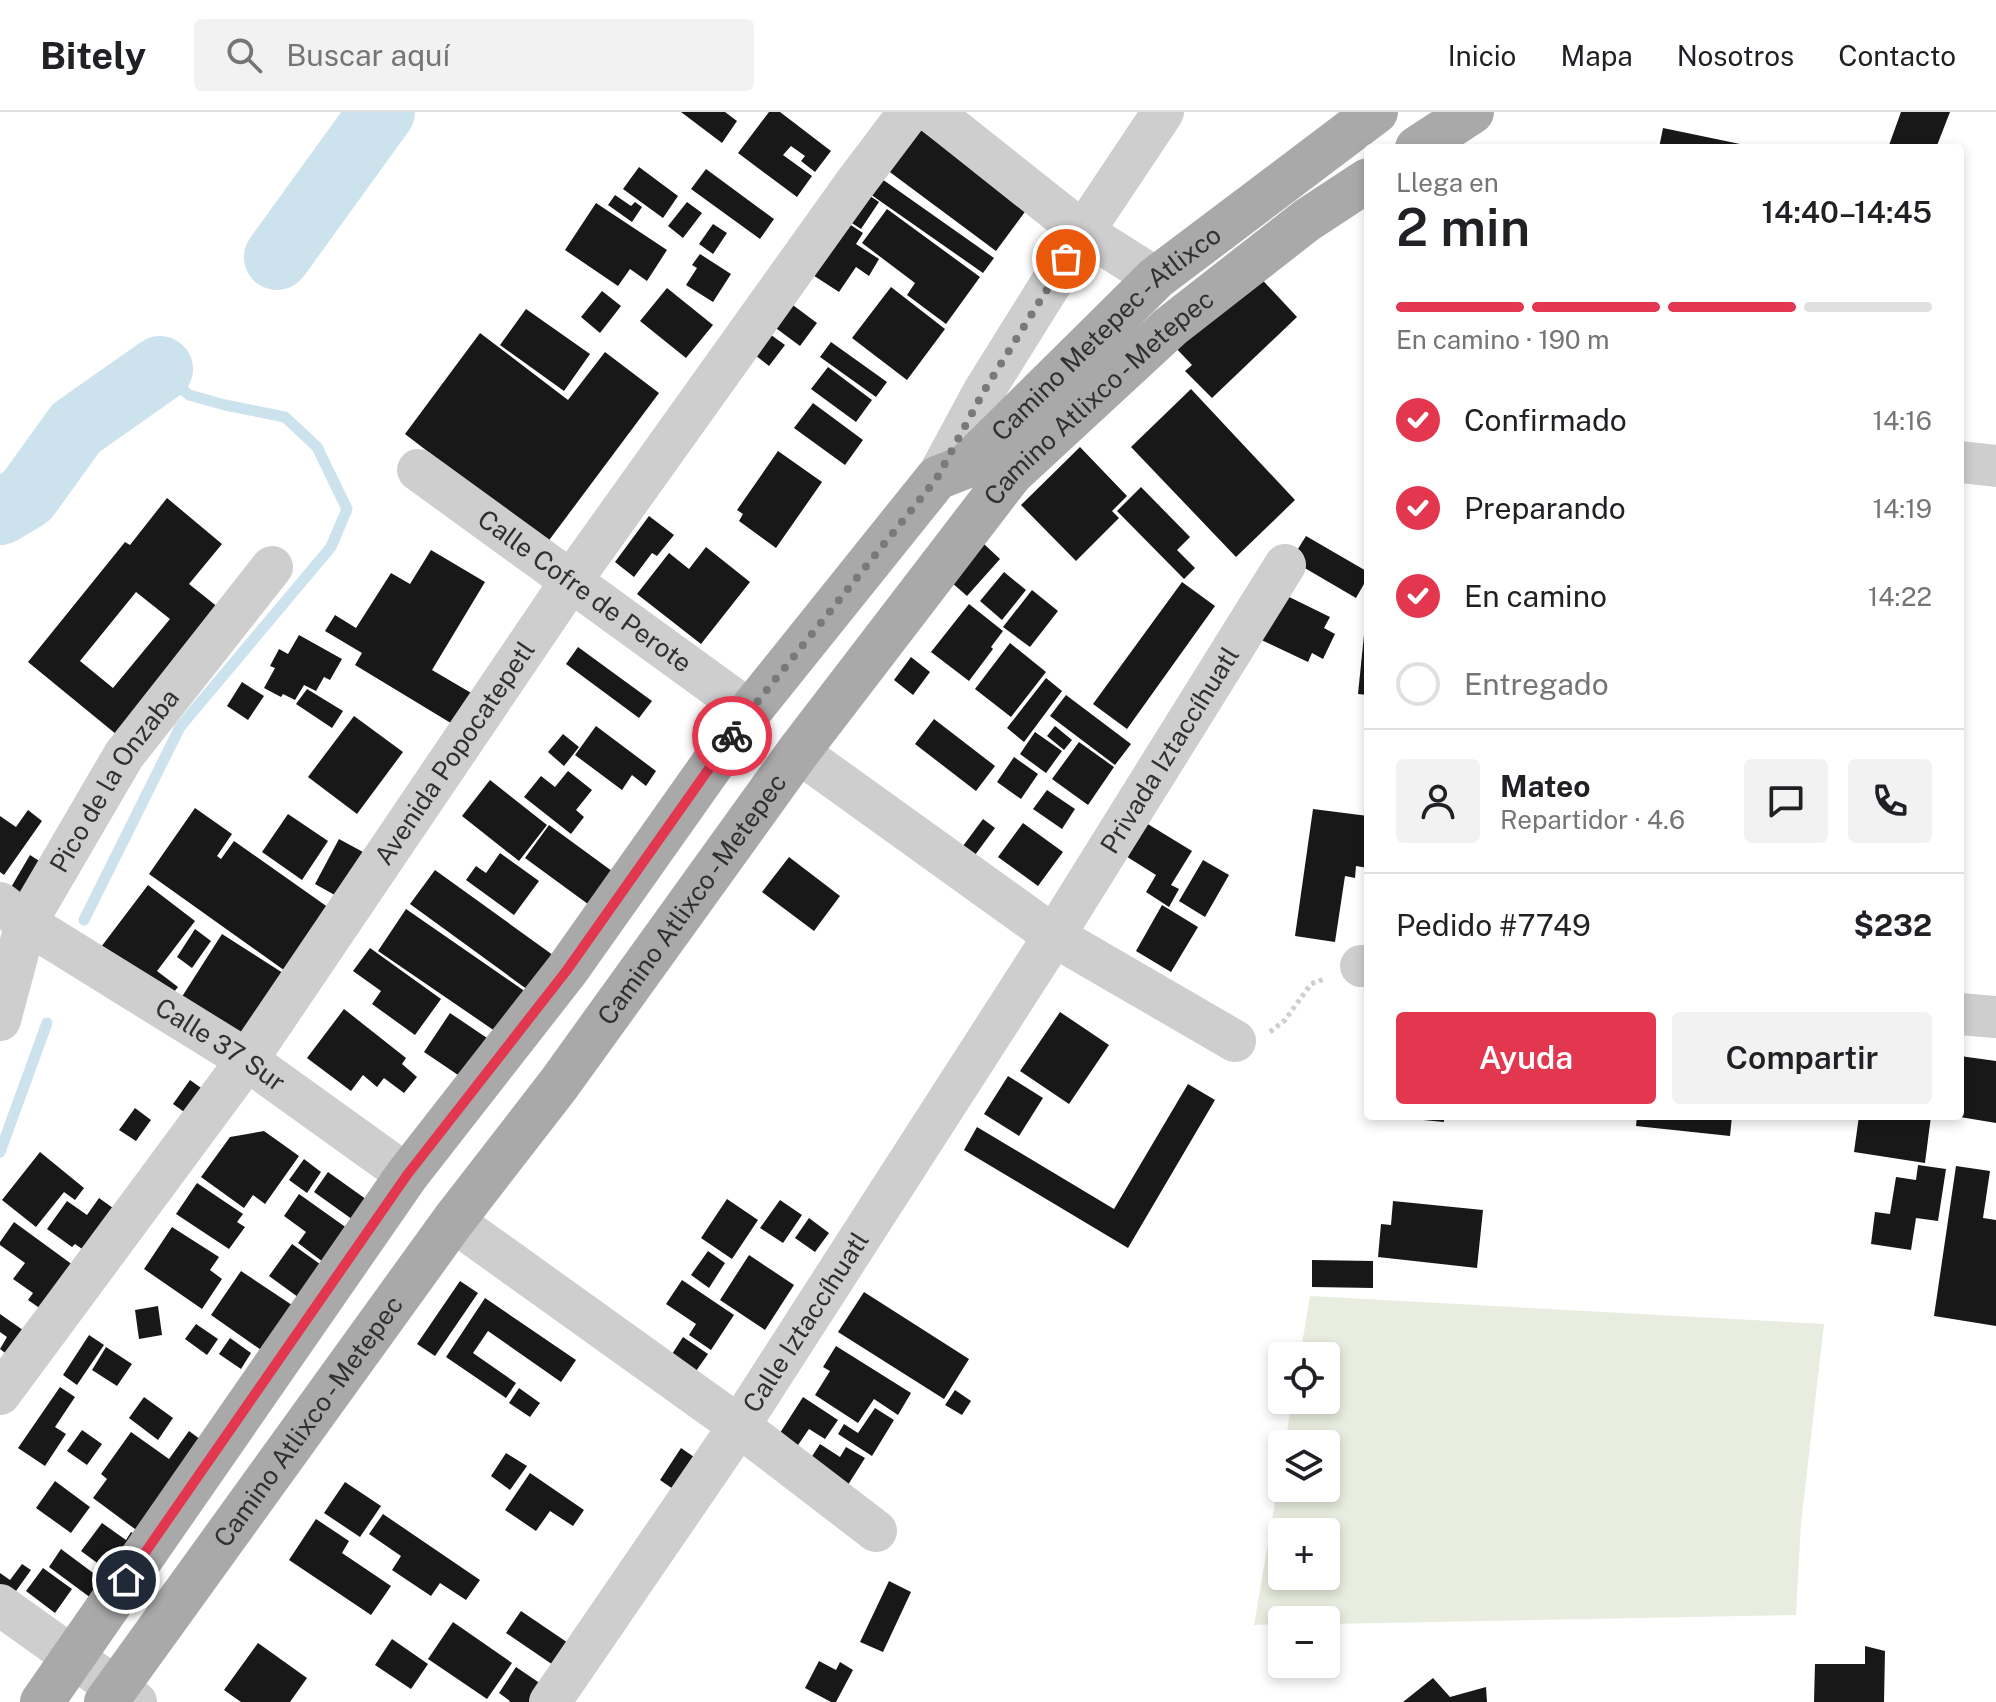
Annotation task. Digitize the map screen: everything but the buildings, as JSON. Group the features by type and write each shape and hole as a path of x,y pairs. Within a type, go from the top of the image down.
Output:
{"main road":[{"name":"Camino Metepec - Atlixco","path":"42,1702 407,1175 567,970 750,711 937,478 965,467 1156,278 1376,112"},
{"path":"1423,144 1472,112"},
{"name":"Camino Atlixco - Metepec","path":"120,1697 453,1221 559,1084 798,752 1011,474 1170,327 1307,220 1364,183"}],"street":[{"name":"Avenida Popocatepetl","path":"0,1394 247,1060 571,581 909,112"},
{"path":"932,112 1083,232 1156,278"},
{"path":"937,478 984,391 1083,232 1163,112"},
{"path":"1964,462 1996,466"},
{"name":"Calle Cofre de Perote","path":"418,470 750,711"},
{"name":"Privada Iztaccíhuatl","path":"1054,936 1285,565"},
{"name":"Pico de la Onzaba","path":"0,1020 13,913 124,755 272,567"},
{"path":"798,752 1054,936 1235,1041"},
{"name":"Calle 37 Sur","path":"13,913 247,1060 407,1175"},
{"name":"Calle Iztaccíhuatl","path":"550,1702 739,1426 1054,936"},
{"path":"1964,1014 1996,1017"},
{"path":"453,1221 739,1426 876,1531"},
{"path":"0,1605 73,1656 120,1697"}],"path":[{"path":"1235,1041 1264,1036 1285,1020 1311,984 1364,966"}],"shaded area":[{"path":"1310,1296 1824,1324 1801,1524 1796,1615 1340,1624 1340,1606 1268,1606 1268,1624 1254,1625 1268,1543 1268,1590 1340,1590 1340,1518 1272,1518 1275,1502 1340,1502 1340,1430 1287,1430 1290,1414 1340,1414 1340,1342 1302,1342"}],"waterway":[{"path":"277,257 382,112"},
{"path":"84,920 180,727 331,547 347,509 317,447 285,417 189,395 160,369"},
{"path":"0,512 27,496 76,428 160,369"},
{"path":"0,1152 47,1023"}],"way so far":[{"path":"732,736 937,478 984,391 1066,259"}],"route":[{"path":"126,1580 407,1175 567,970 732,736"}]}
